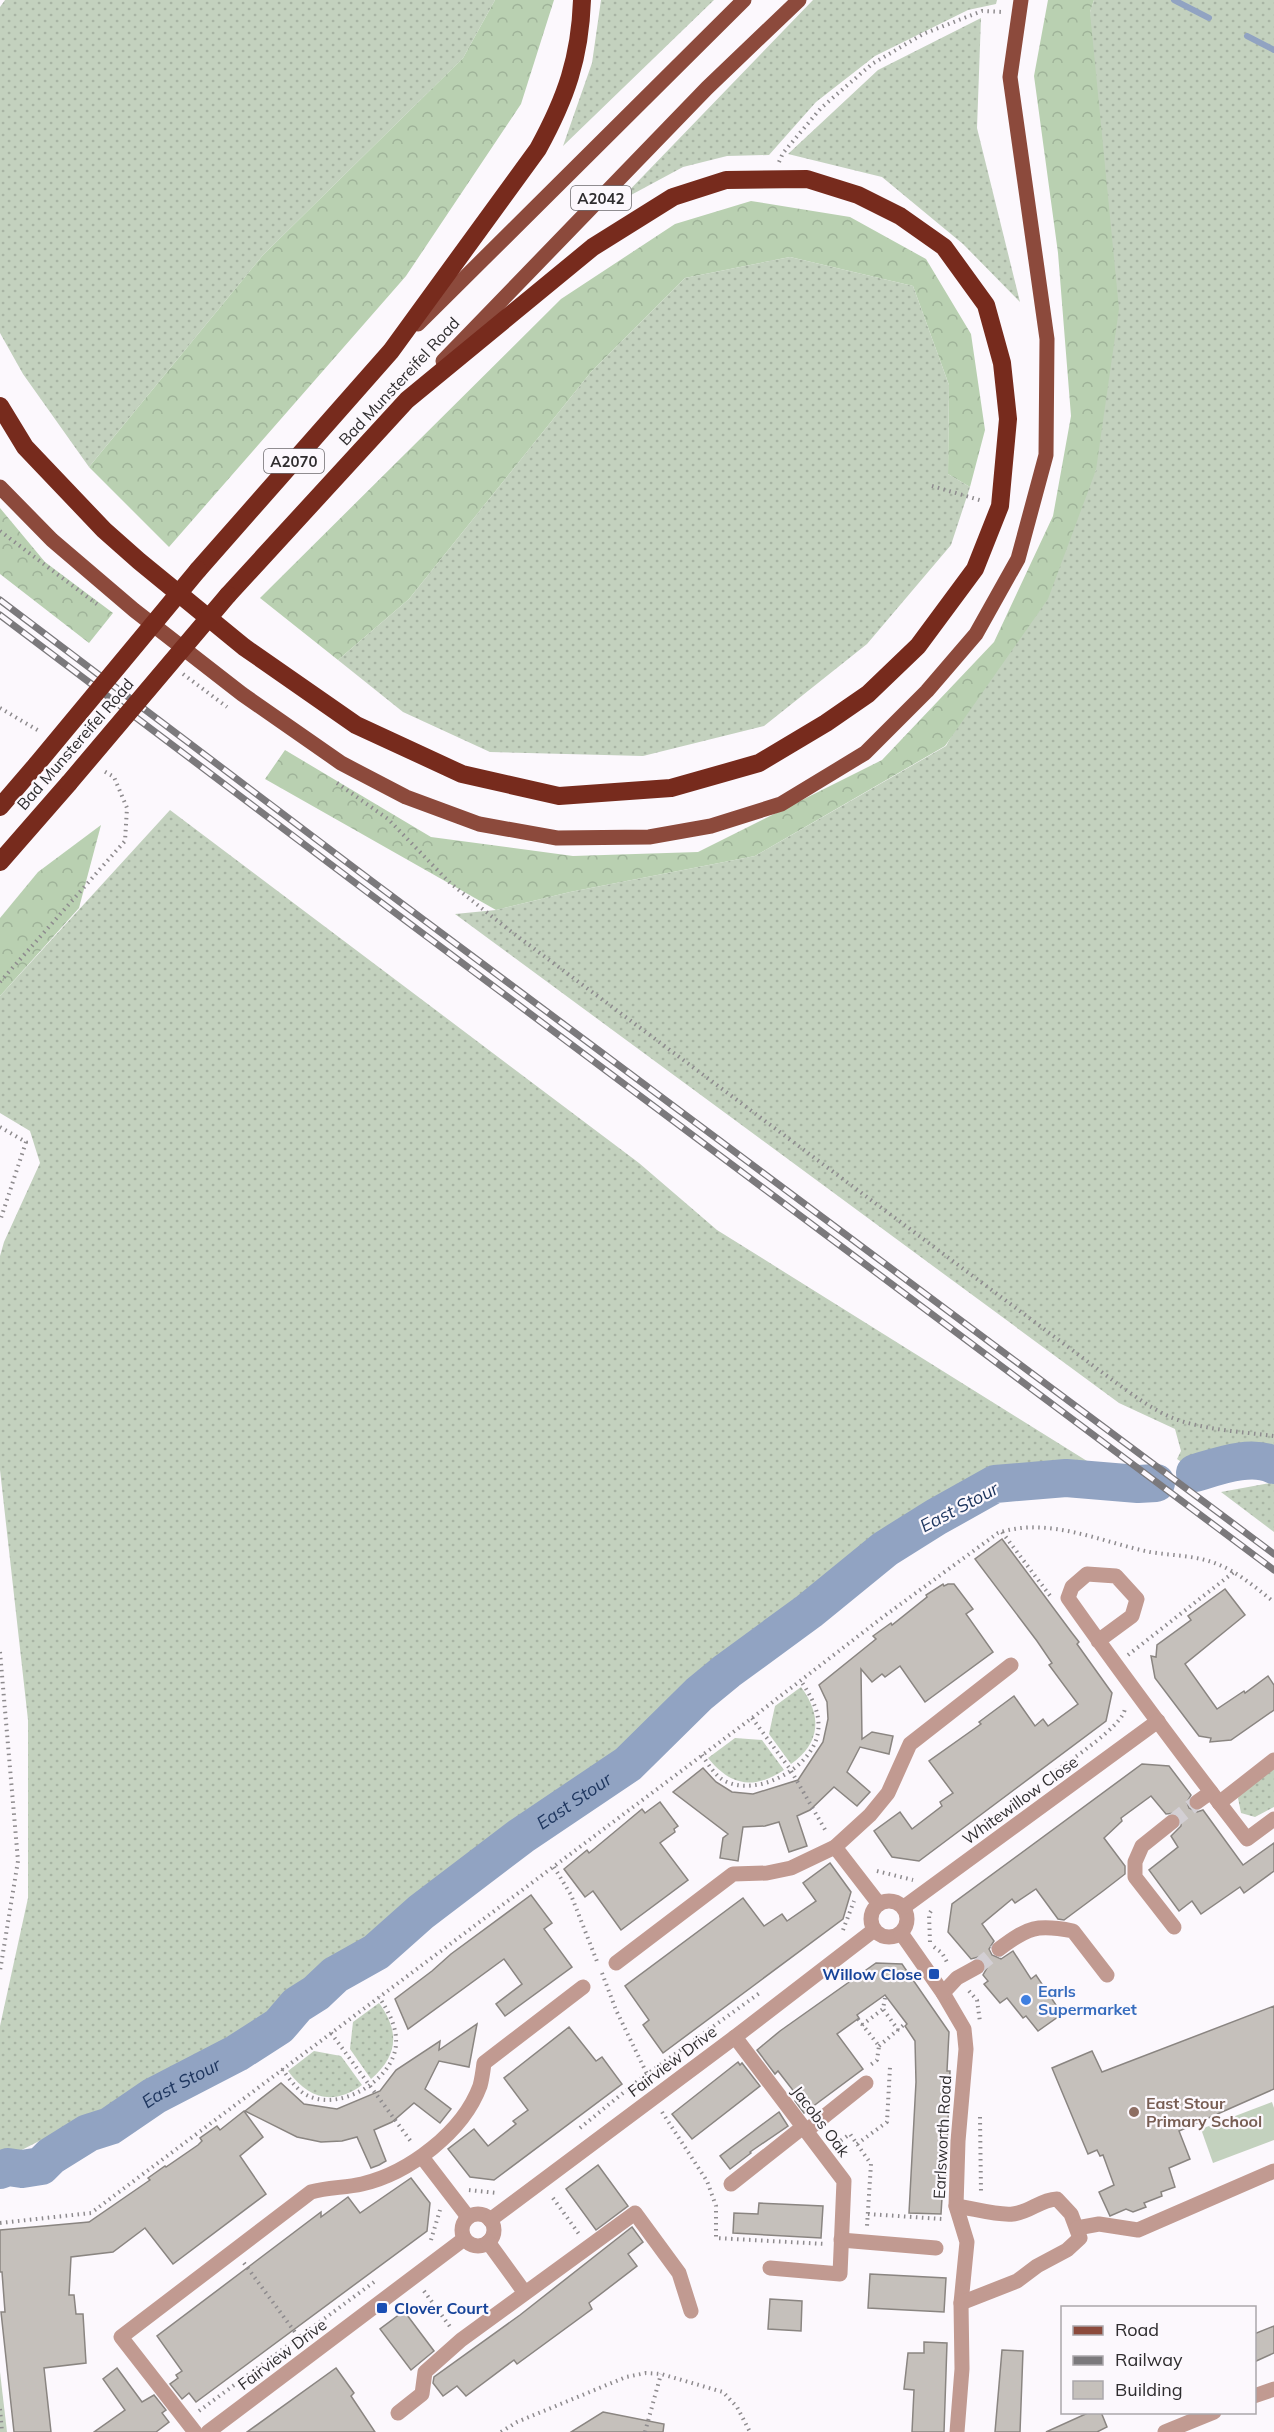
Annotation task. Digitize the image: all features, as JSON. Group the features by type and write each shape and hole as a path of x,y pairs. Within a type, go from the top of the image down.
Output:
{"highway":[{"path":"391,351 531,158 557,114 568,87 581,33 582,0"},
{"path":"0,406 25,447 104,530 244,647 356,725 462,774 559,796 671,788 759,763 826,723 868,694 918,646 975,569 1000,506 1008,419 1002,363 986,305 944,247 900,216 858,195 807,179 726,180 673,197 593,247 406,400"},
{"name":"Bad Munstereifel Road","path":"0,807 198,570 391,351"},
{"name":"Bad Munstereifel Road","path":"0,862 228,595 406,400"}],"main road":[{"name":"Bad Munstereifel Road","path":"391,351 744,0"},
{"name":"Bad Munstereifel Road","path":"406,400 707,88 799,0"},
{"path":"0,487 52,540 134,609 234,687 341,763 406,797 480,824 557,837 649,837 711,826 781,804 865,753 927,691 976,634 1018,559 1046,455 1047,351 1010,77 1020,6"}],"street":[{"path":"1098,1641 1132,1616 1137,1599 1116,1576 1087,1574 1072,1587 1068,1598 1115,1666 1247,1839 1274,1819"},
{"path":"616,1963 733,1874 767,1873 791,1868 835,1847 870,1815 888,1793 910,1744 1011,1665"},
{"name":"Whitewillow Close","path":"904,1907 1158,1721"},
{"path":"1197,1802 1215,1797 1274,1760"},
{"path":"1172,1822 1142,1846 1135,1862 1135,1877 1174,1927"},
{"path":"835,1847 879,1904"},
{"path":"889,1900 904,1907 908,1918 905,1929 901,1933 890,1937 874,1930 871,1918 874,1908 879,1904 889,1900"},
{"path":"999,1949 1013,1938 1034,1928 1048,1926 1073,1931 1107,1975"},
{"name":"Fairview Drive","path":"490,2220 874,1930"},
{"name":"Earlsworth Road","path":"901,1933 943,1993 964,2029 966,2049 958,2141 956,2206 967,2242 961,2303 962,2369 957,2432"},
{"path":"943,1993 957,1978 977,1967"},
{"path":"195,2432 121,2337 311,2192 330,2187 364,2184 422,2157 448,2134 465,2113 480,2086 484,2063 583,1987"},
{"name":"Jacobs Oak","path":"735,2037 844,2181 840,2274 770,2268"},
{"path":"731,2184 804,2129 866,2076"},
{"path":"422,2157 468,2217"},
{"path":"1077,2228 1099,2224 1118,2229 1138,2230 1274,2171"},
{"path":"956,2206 1012,2214 1030,2209 1044,2200 1057,2199 1071,2214 1080,2238 1067,2250 1037,2266 1017,2281 961,2303"},
{"path":"398,2413 422,2394 425,2372 464,2339 635,2212 679,2273 691,2311"},
{"path":"482,2214 490,2220 493,2234 488,2242 478,2246 464,2239 462,2225 468,2217 482,2214"},
{"name":"Fairview Drive","path":"208,2432 464,2239"},
{"path":"841,2240 936,2248"},
{"path":"488,2242 525,2293"},
{"path":"1256,2395 1274,2389"},
{"path":"1165,2432 1209,2414"}],"path":[{"path":"771,180 783,153 821,108 872,64 923,34 982,11 1020,6"},
{"path":"932,486 1000,506"},
{"path":"0,708 48,736"},
{"path":"0,982 125,841 127,808 114,777 95,765"},
{"path":"509,930 970,1276 1148,1405 1178,1420 1274,1436"},
{"path":"0,1127 26,1142 0,1221"},
{"path":"0,2223 91,2213 998,1533 1019,1527 1042,1527 1152,1552 1196,1556 1234,1572 1274,1602"},
{"path":"1115,1666 1151,1635 1234,1572"},
{"path":"0,1652 18,1862 0,1971"},
{"path":"702,1755 716,1774 725,1781 740,1786 758,1786 774,1780 790,1769 807,1755 815,1743 819,1730 813,1698 801,1681"},
{"path":"1043,1781 1116,1724 1125,1713 1125,1702"},
{"path":"752,1718 790,1769 835,1847"},
{"path":"842,1934 854,1901 850,1885 859,1877 877,1870 914,1880"},
{"path":"574,2133 639,2080 764,1990"},
{"path":"282,2069 304,2094 327,2101 349,2097 369,2084 389,2066 396,2044 391,2017 379,1997"},
{"path":"862,2025 883,2009 885,1998"},
{"path":"883,2009 901,2034"},
{"path":"858,2019 879,2046"},
{"path":"866,2076 877,2060 879,2046 906,2023"},
{"path":"331,2032 422,2157"},
{"path":"857,2144 887,2122 890,2067"},
{"path":"424,2245 433,2238 441,2204 449,2193 458,2189 500,2194"},
{"path":"553,2198 586,2248"},
{"path":"868,2214 943,2218"},
{"path":"234,2251 311,2355"},
{"path":"184,2418 200,2410 376,2281"},
{"path":"424,2291 464,2339"},
{"path":"501,2432 517,2422 626,2377 646,2373 661,2374 723,2392 737,2407 750,2432"},
{"path":"645,2432 661,2374"},
{"path":"0,2409 2,2432"}],"green space":[{"path":"5,0 495,0 463,58 263,255 89,467 23,374 0,333 0,7"},
{"path":"495,0 554,0 521,104 406,276 169,547 89,467 263,255 463,58"},
{"path":"601,0 714,0 563,146 592,63"},
{"path":"813,0 997,0 996,4 968,10 875,56 816,102 769,155 727,156 683,167 618,202"},
{"path":"1048,0 1094,0 1090,12 1119,309 1096,470 1048,599 945,746 755,856 570,892 496,910 265,779 285,750 431,837 573,856 698,852 882,760 994,642 1053,516 1071,416 1058,253 1034,76"},
{"path":"1094,0 1274,0 1274,1455 1270,1453 1228,1457 1186,1465 1177,1459 1181,1451 1175,1429 1119,1403 455,914 496,910 570,892 755,856 946,746 1096,470 1090,12"},
{"path":"981,18 977,128 1020,302 963,244 882,177 788,154 878,70"},
{"path":"751,201 850,217 926,259 971,334 985,430 970,487 948,474 949,385 913,286 790,257 685,278 591,372 409,599 338,660 260,598 561,299 675,224"},
{"path":"790,257 913,286 949,385 948,474 970,487 951,545 867,644 764,726 643,756 490,752 403,712 338,660 409,599 591,372 685,278"},
{"path":"0,508 45,562 113,613 89,643 0,574"},
{"path":"170,810 639,1163 717,1230 1087,1461 949,1489 654,1717 616,1759 508,1828 269,2016 214,2052 0,2161 0,2026 28,1898 28,1720 0,1470 0,1256 4,1242 40,1163 30,1131 0,1113 0,996"},
{"path":"101,825 79,908 0,996 0,918 38,872"},
{"path":"1274,1484 1274,1532 1221,1492"},
{"path":"801,1687 813,1708 815,1728 808,1747 791,1764 769,1734 775,1706"},
{"path":"735,1738 762,1740 784,1770 752,1782 743,1782 725,1774 708,1758"},
{"path":"1274,1766 1274,1807 1255,1817 1241,1813 1238,1798 1244,1788"},
{"path":"379,2003 390,2024 393,2043 387,2062 371,2079 350,2049 353,2022"},
{"path":"314,2051 341,2056 362,2085 341,2096 331,2097 313,2093 304,2088 288,2071"},
{"path":"1272,2102 1274,2140 1213,2163 1201,2129"},
{"path":"0,2372 7,2432 0,2432"}],"building":[{"path":"1002,1539 1079,1642 1077,1644 1112,1693 1106,1721 919,1861 892,1857 874,1831 900,1812 912,1829 942,1806 940,1802 953,1793 929,1761 981,1724 979,1722 1014,1696 1035,1726 1043,1719 1048,1726 1078,1704 1049,1665 1052,1663 1037,1641 975,1559"},
{"path":"943,1584 944,1586 954,1584 973,1609 966,1614 993,1652 925,1702 900,1666 885,1677 882,1674 872,1682 861,1669 862,1739 872,1732 893,1736 889,1754 860,1747 847,1772 870,1792 857,1806 834,1787 810,1810 797,1816 807,1846 789,1852 779,1822 765,1826 743,1827 738,1861 720,1858 723,1838 728,1834 673,1792 703,1768 716,1782 732,1792 753,1794 798,1780 823,1742 828,1719 827,1702 819,1685 876,1639 873,1636 891,1623 892,1625 927,1597 926,1595"},
{"path":"1225,1589 1245,1615 1185,1664 1217,1709 1268,1676 1274,1685 1274,1710 1231,1740 1210,1742 1211,1738 1199,1736 1155,1678 1151,1656 1156,1657 1157,1645 1191,1620 1188,1616"},
{"path":"1142,1764 1169,1766 1191,1795 1187,1802 1189,1808 1197,1812 1203,1810 1243,1865 1274,1843 1274,1871 1244,1893 1240,1887 1201,1914 1192,1901 1179,1911 1149,1870 1178,1847 1171,1836 1181,1826 1181,1820 1175,1813 1166,1814 1151,1796 1121,1818 1122,1821 1104,1838 1125,1866 1125,1874 1103,1891 1064,1920 1058,1919 1036,1889 1015,1903 1012,1899 982,1924 994,1941 989,1949 992,1955 1001,1959 1013,1951 1031,1979 1036,1975 1062,2014 1038,2031 1026,2016 1023,2018 1007,1998 1000,2003 984,1984 988,1981 983,1975 987,1968 985,1962 978,1957 971,1959 948,1932 952,1904"},
{"path":"660,1802 678,1826 674,1829 675,1832 660,1843 688,1880 621,1930 593,1891 585,1897 564,1869 587,1850 589,1853 642,1809 645,1813"},
{"path":"830,1863 851,1892 843,1919 663,2053 643,2025 649,2020 625,1986 743,1898 764,1926 782,1914 787,1921 816,1901 803,1883"},
{"path":"531,1895 552,1923 544,1929 572,1967 505,2016 496,2004 522,1984 504,1959 408,2029 395,1999"},
{"path":"876,1963 902,1964 949,2032 947,2071 950,2071 945,2198 942,2198 941,2214 909,2213 916,2082 915,2041 905,2026 907,2024 885,1995 857,2015 859,2018 837,2034 863,2069 804,2113 795,2101 799,2098 778,2071 775,2074 757,2050"},
{"path":"1274,2006 1274,2089 1179,2131 1190,2159 1169,2168 1175,2187 1161,2192 1162,2196 1144,2203 1146,2207 1133,2212 1126,2209 1110,2216 1099,2192 1114,2185 1103,2155 1100,2156 1097,2150 1088,2154 1052,2068 1092,2051 1102,2072"},
{"path":"477,2024 469,2067 439,2061 425,2089 451,2109 440,2123 414,2103 392,2122 374,2130 386,2161 371,2168 357,2137 342,2141 321,2142 297,2137 245,2111 281,2083 304,2104 337,2109 380,2091 396,2070 440,2041 439,2050"},
{"path":"569,2027 596,2061 602,2057 622,2084 494,2180 470,2177 448,2149 474,2129 488,2146 516,2124 513,2121 528,2110 504,2078"},
{"path":"738,2062 740,2065 742,2063 760,2086 692,2139 672,2114"},
{"path":"244,2111 263,2137 240,2156 266,2194 173,2264 145,2228 113,2252 71,2257 69,2295 74,2295 76,2314 83,2314 86,2363 44,2368 51,2432 14,2432 1,2312 5,2312 2,2272 0,2272 0,2230 89,2222 150,2180 148,2178 198,2145 202,2141 200,2138 217,2126 220,2130"},
{"path":"779,2112 788,2126 730,2169 720,2156"},
{"path":"598,2165 628,2206 596,2230 566,2189"},
{"path":"411,2178 430,2203 427,2231 196,2402 189,2393 182,2399 170,2384 178,2378 176,2375 182,2371 157,2336 321,2212 321,2217 348,2197 360,2213"},
{"path":"759,2203 823,2206 821,2238 733,2233 734,2213 758,2214"},
{"path":"632,2227 643,2242 628,2254 637,2266 589,2303 592,2309 517,2364 514,2360 466,2396 457,2386 443,2396 433,2383 434,2377 520,2315"},
{"path":"870,2274 946,2278 944,2312 868,2308"},
{"path":"770,2299 802,2301 801,2331 768,2329"},
{"path":"404,2311 434,2351 411,2370 380,2329"},
{"path":"1274,2326 1274,2353 1256,2361 1256,2333"},
{"path":"924,2342 947,2343 944,2432 912,2432 914,2390 904,2389 908,2353 924,2353"},
{"path":"1002,2350 1023,2351 1020,2432 995,2432"},
{"path":"117,2368 142,2402 154,2395 166,2410 162,2413 169,2422 156,2432 94,2432 125,2410 103,2379"},
{"path":"336,2368 354,2393 351,2396 375,2432 247,2432"},
{"path":"603,2412 664,2424 663,2432 571,2432"},
{"path":"1086,2414 1102,2414 1107,2427 1097,2432 1046,2432"}],"waterway":[{"path":"1174,0 1209,18"},
{"path":"1247,36 1274,50"},
{"name":"East Stour","path":"1195,1473 1224,1464 1245,1461 1274,1465"},
{"name":"East Stour","path":"0,2170 8,2167 22,2169 41,2166 51,2156 88,2133 110,2126 154,2096 237,2053 279,2026 297,2005 316,1993 335,1975 376,1952 421,1912 521,1836 628,1764 699,1694 727,1671 809,1611 885,1549 936,1517 995,1484 1066,1478 1138,1484 1156,1483"}],"tunnel":[{"path":"1172,1822 1197,1802"},
{"path":"977,1967 999,1949"}],"railway":[{"path":"0,600 373,882 1274,1554"},
{"path":"0,615 1274,1570"}],"place":[{"name":"Willow Close","path":"934,1974"},
{"name":"Earls Supermarket","path":"1026,2000"},
{"name":"East Stour Primary School","path":"1134,2112"},
{"name":"Clover Court","path":"382,2308"}]}
